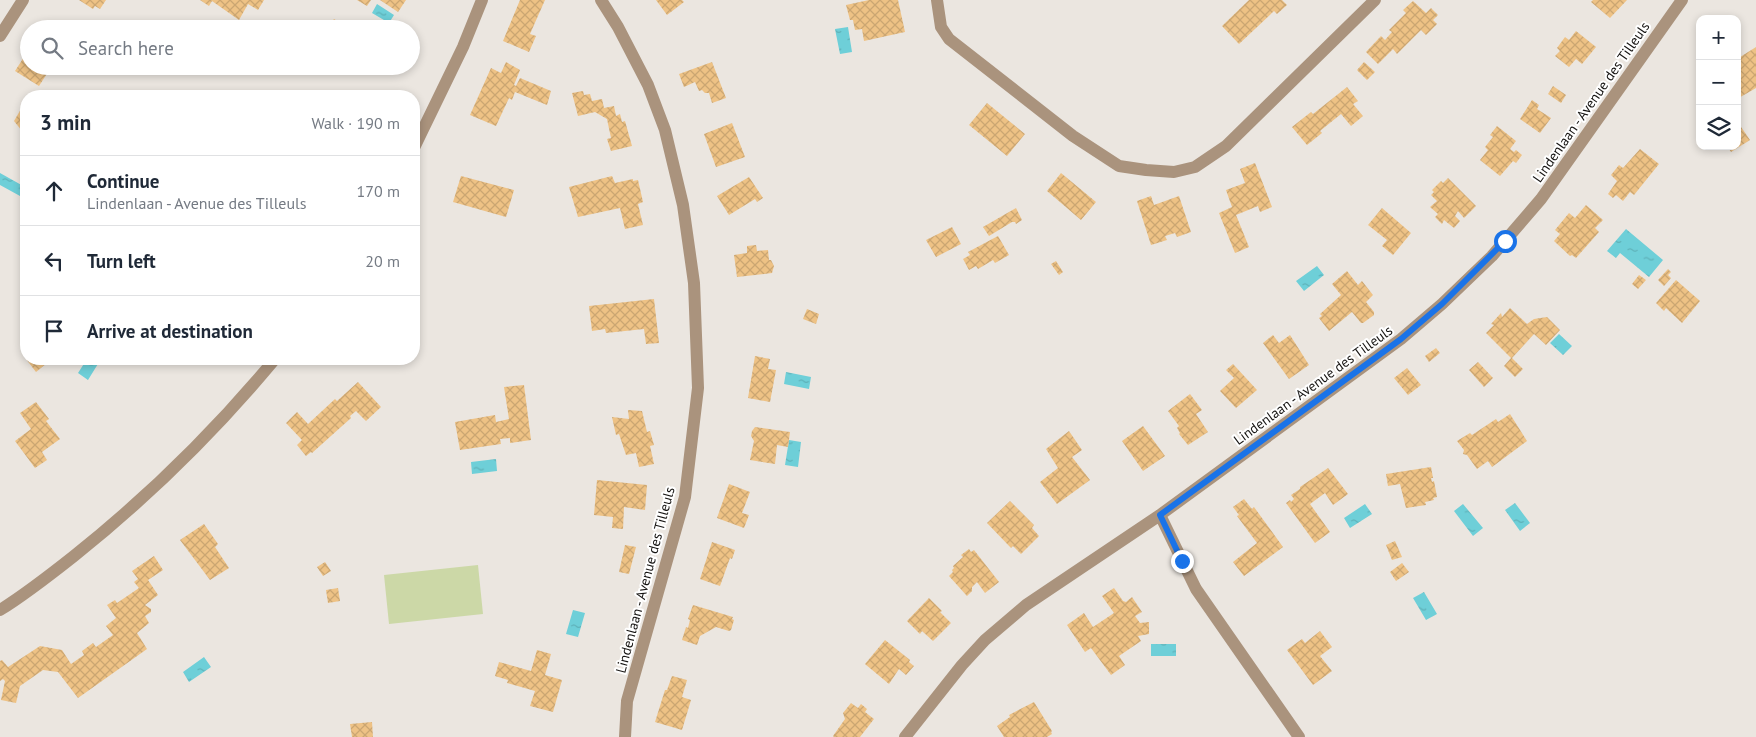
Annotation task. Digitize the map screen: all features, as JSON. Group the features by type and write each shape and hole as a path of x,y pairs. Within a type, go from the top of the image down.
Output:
{"street":[{"path":"0,36 23,0"},
{"path":"420,136 463,47 482,0"},
{"name":"Lindenlaan - Avenue des Tilleuls","path":"601,0 618,27 648,85 665,130 683,205 694,283 698,388 685,497 627,701 625,737"},
{"path":"937,0 941,27 949,39 1073,136 1119,166 1174,172 1195,167 1226,146 1375,0"},
{"name":"Lindenlaan - Avenue des Tilleuls","path":"905,737 962,665 985,640 1026,606 1160,515 1401,339 1442,304 1492,256 1541,199 1682,0"},
{"path":"0,610 25,594 100,536 172,471 236,406 270,365"},
{"path":"1160,515 1196,589 1299,737"}],"green space":[{"path":"478,565 483,614 389,624 384,575"}],"water":[{"path":"377,4 394,15 391,20 384,20 372,13"},
{"path":"848,27 852,52 840,54 835,29"},
{"path":"0,173 20,184 20,196 0,185"},
{"path":"1626,229 1663,260 1649,277 1620,253 1616,258 1607,251"},
{"path":"1317,266 1324,275 1304,291 1296,281"},
{"path":"1559,334 1572,346 1563,355 1550,343"},
{"path":"83,365 97,365 88,380 78,373"},
{"path":"786,372 811,377 809,389 784,384"},
{"path":"789,440 801,442 798,467 785,465"},
{"path":"496,459 497,471 472,474 471,462"},
{"path":"1515,503 1530,523 1520,531 1505,510"},
{"path":"1365,504 1372,514 1350,528 1344,518"},
{"path":"1463,504 1483,528 1473,536 1454,511"},
{"path":"1424,592 1437,614 1426,620 1413,598"},
{"path":"573,610 585,613 578,637 566,634"},
{"path":"1151,644 1176,644 1176,656 1151,656"},
{"path":"204,657 211,667 189,682 183,672"}],"building":[{"path":"79,0 106,0 100,9 95,6 93,9"},
{"path":"200,0 264,0 258,10 248,4 239,20 212,1 209,6"},
{"path":"357,0 371,0 367,6"},
{"path":"380,0 406,0 398,12"},
{"path":"520,0 545,0 530,34 536,36 529,52 503,41"},
{"path":"656,0 682,0 684,2 667,15"},
{"path":"869,0 898,0 905,32 864,41 862,29 855,30 853,20 850,20 846,5"},
{"path":"1249,0 1282,0 1287,5 1277,14 1274,11 1239,44 1222,26"},
{"path":"1593,0 1627,0 1610,18 1591,2"},
{"path":"1413,1 1426,13 1431,8 1438,15 1433,20 1437,24 1426,35 1421,30 1397,54 1393,49 1378,64 1366,52 1381,36 1385,40 1392,32 1389,30 1406,13 1403,10"},
{"path":"1576,31 1596,47 1582,64 1576,59 1569,67 1555,56 1560,51 1557,48 1565,37 1569,40"},
{"path":"1756,47 1756,88 1741,97 1741,56"},
{"path":"506,62 520,70 514,85 516,86 520,78 551,91 547,105 515,92 512,100 509,98 496,126 470,115 491,68 501,73"},
{"path":"712,62 726,98 712,103 709,93 705,93 702,90 699,91 695,82 684,87 679,74"},
{"path":"1364,62 1375,72 1367,80 1357,70"},
{"path":"20,63 20,74 15,71"},
{"path":"21,75 46,75 39,86"},
{"path":"1553,86 1566,95 1561,103 1548,94"},
{"path":"1347,87 1358,101 1353,104 1363,116 1351,126 1341,114 1320,131 1322,133 1307,145 1292,127 1311,112 1313,114"},
{"path":"583,91 584,95 590,94 592,101 602,99 604,108 614,106 616,116 620,114 622,122 625,121 632,146 611,151 607,139 611,138 607,119 595,112 578,116 572,93"},
{"path":"1532,100 1539,105 1537,109 1551,118 1540,133 1520,119"},
{"path":"987,103 1025,134 1007,156 969,125"},
{"path":"20,111 20,128 14,121"},
{"path":"732,123 745,157 716,167 704,134"},
{"path":"1497,126 1516,141 1510,149 1514,152 1516,150 1522,155 1516,163 1513,161 1500,176 1480,160 1488,150 1485,147 1493,137 1490,135"},
{"path":"1741,127 1750,140 1741,146"},
{"path":"1640,149 1659,164 1634,195 1630,192 1623,201 1616,195 1613,198 1608,194 1617,181 1611,175 1619,165 1623,168"},
{"path":"1255,163 1272,207 1260,212 1258,206 1236,215 1249,247 1235,253 1219,213 1232,207 1226,190 1245,183 1240,169"},
{"path":"1061,173 1096,202 1081,220 1047,191"},
{"path":"461,176 514,190 506,217 453,202"},
{"path":"612,176 615,183 633,179 633,181 638,180 643,202 638,204 643,225 625,229 620,208 578,217 569,187"},
{"path":"749,177 763,198 757,202 755,199 729,215 717,196"},
{"path":"1448,178 1476,206 1464,218 1458,211 1455,216 1460,221 1454,228 1444,220 1442,224 1435,217 1438,214 1430,207 1437,201 1431,195 1434,192 1432,190 1441,181 1443,183"},
{"path":"1151,196 1154,205 1179,196 1191,232 1177,237 1175,233 1165,236 1167,240 1151,245 1137,201"},
{"path":"1586,205 1603,220 1595,228 1599,232 1576,258 1572,255 1570,256 1554,241 1560,234 1555,230 1569,213 1575,218"},
{"path":"1016,208 1022,220 1016,224 1012,222 989,236 983,227"},
{"path":"1382,208 1411,233 1393,255 1382,246 1387,240 1368,225"},
{"path":"952,227 961,244 936,257 926,240"},
{"path":"998,236 1009,255 995,263 993,260 978,269 976,266 969,270 963,259 970,255 968,252"},
{"path":"756,245 757,251 768,250 769,260 771,260 774,266 772,273 737,277 734,255 747,253 747,246"},
{"path":"1056,261 1063,272 1059,275 1051,264"},
{"path":"1668,269 1671,272 1668,275 1671,278 1664,286 1658,280"},
{"path":"1347,271 1358,285 1362,281 1373,295 1366,302 1374,312 1374,315 1361,323 1352,312 1329,331 1319,318 1322,316 1320,314 1341,295 1332,284"},
{"path":"1639,275 1646,280 1638,289 1632,284"},
{"path":"1676,280 1700,301 1682,323 1666,308 1664,311 1656,303"},
{"path":"654,299 659,343 646,344 644,329 606,333 605,329 592,331 589,306"},
{"path":"1510,308 1527,324 1534,319 1547,317 1560,330 1546,345 1534,334 1512,358 1523,369 1515,377 1504,366 1511,358 1486,333 1494,325 1491,324 1501,313 1502,317"},
{"path":"807,309 819,314 816,324 803,319"},
{"path":"1273,335 1279,343 1290,335 1309,365 1289,379 1263,343"},
{"path":"1436,348 1440,353 1429,362 1425,356"},
{"path":"755,356 770,359 768,369 776,370 770,402 748,398"},
{"path":"1478,362 1493,378 1484,387 1469,370"},
{"path":"1233,364 1257,390 1236,408 1220,391 1234,378 1226,370"},
{"path":"31,365 45,365 36,372"},
{"path":"1407,368 1421,385 1408,395 1394,378"},
{"path":"358,382 381,407 366,421 356,411 350,416 351,418 312,453 306,456 297,445 302,440 286,423 297,412 308,424 335,399 337,401"},
{"path":"524,385 531,440 510,443 510,438 500,439 501,444 460,450 455,422 495,415 496,422 509,419 504,387"},
{"path":"1190,394 1202,410 1196,414 1208,432 1188,445 1179,434 1177,428 1179,426 1168,411"},
{"path":"36,402 49,419 46,421 60,439 42,452 47,460 35,468 15,441 31,429 20,413"},
{"path":"628,410 642,411 647,432 650,431 654,445 650,446 654,464 639,467 636,453 626,455 619,434 616,435 612,417 629,419"},
{"path":"1510,414 1527,441 1492,467 1488,461 1477,469 1467,455 1463,454 1464,450 1457,441 1470,433 1472,435 1496,419 1498,422"},
{"path":"1143,426 1165,456 1143,471 1122,441"},
{"path":"755,427 790,432 788,447 777,445 775,464 750,460 754,441 751,436"},
{"path":"1069,431 1082,450 1072,457 1090,480 1057,504 1040,482 1058,468 1046,449"},
{"path":"1431,467 1433,478 1431,478 1432,482 1434,481 1437,497 1433,498 1434,500 1425,502 1426,505 1406,508 1400,484 1388,486 1386,474"},
{"path":"1328,468 1348,494 1333,505 1325,493 1310,504 1330,532 1315,543 1286,503 1294,499 1291,495 1300,487"},
{"path":"597,480 647,485 645,510 624,507 623,529 612,528 613,517 594,515"},
{"path":"729,484 750,492 742,513 749,515 744,528 717,518"},
{"path":"1244,499 1252,509 1254,507 1283,547 1244,576 1233,562 1257,543 1237,516 1239,515 1233,507"},
{"path":"1010,501 1034,525 1032,528 1039,536 1021,554 1013,546 1011,548 987,523"},
{"path":"204,524 218,544 215,547 229,568 210,580 180,540"},
{"path":"1395,541 1402,557 1392,560 1386,545"},
{"path":"712,542 735,550 732,559 730,558 720,586 700,579"},
{"path":"625,545 636,547 629,574 619,572"},
{"path":"969,549 971,552 974,550 999,582 985,593 977,582 967,596 949,576 953,572 953,566 963,557 961,555"},
{"path":"154,556 163,570 148,580 158,595 145,605 151,609 151,612 145,616 149,623 137,633 147,649 78,698 58,672 43,670 20,686 16,703 1,700 5,681 3,679 0,681 0,661 2,660 8,667 40,646 62,650 71,664 84,655 82,651 93,643 96,647 113,635 106,626 116,618 107,605 115,600 117,603 139,588 134,582 138,579 132,571"},
{"path":"325,562 331,571 323,576 317,567"},
{"path":"1402,563 1409,572 1396,581 1390,572"},
{"path":"338,588 340,601 328,603 326,590"},
{"path":"1114,588 1123,601 1126,602 1132,597 1142,612 1135,616 1140,623 1149,622 1149,634 1138,636 1141,641 1119,656 1125,665 1111,675 1091,648 1085,652 1067,625 1084,613 1093,627 1114,613 1102,596"},
{"path":"929,598 951,623 933,641 922,631 920,634 907,621"},
{"path":"693,605 733,617 731,630 716,627 700,636 697,645 682,640 686,627 688,628 690,620 688,619"},
{"path":"1320,631 1332,647 1320,656 1332,671 1313,685 1287,650 1302,639 1305,643"},
{"path":"885,640 910,660 909,662 914,666 906,675 899,669 889,684 865,664"},
{"path":"537,650 551,654 545,675 562,680 553,712 530,706 535,691 507,683 508,680 495,676 499,662 531,671"},
{"path":"672,676 687,680 682,697 691,700 682,730 655,722 665,690 667,690"},
{"path":"1034,702 1052,734 1047,737 1004,737 997,726 1010,717 1009,715"},
{"path":"851,703 858,708 861,704 867,709 865,712 874,719 860,737 834,737 845,719 843,713"},
{"path":"372,722 373,737 352,737 350,724"}],"route":[{"path":"1182,561 1160,515 1401,339 1442,304 1505,241"}]}
